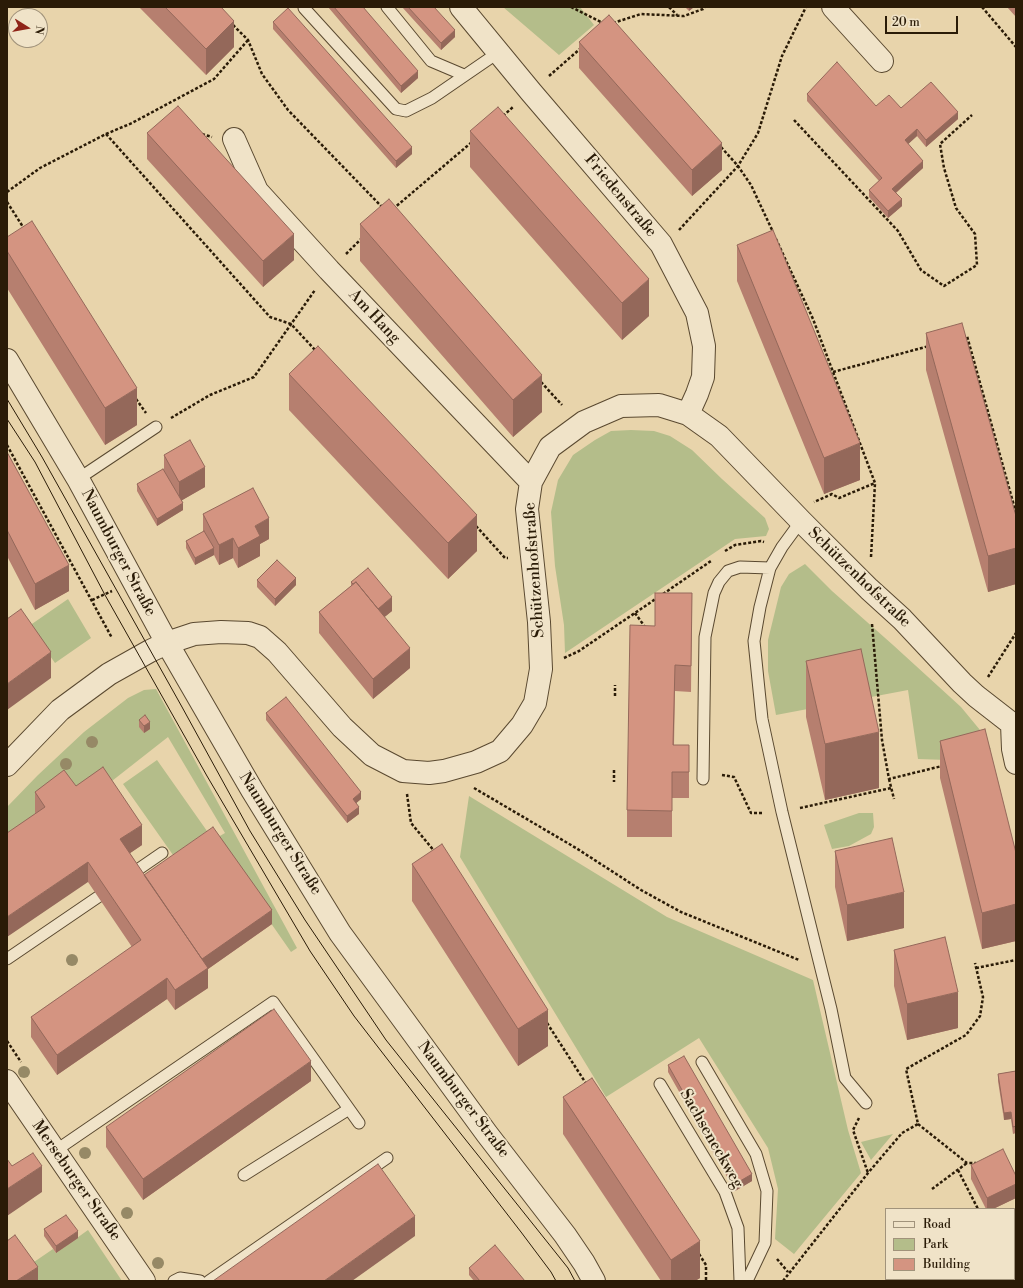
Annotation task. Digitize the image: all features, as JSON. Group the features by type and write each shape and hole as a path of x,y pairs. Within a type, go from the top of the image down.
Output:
{"street":[{"name":"Friedenstraße","path":"461,7 531,92 661,244 697,313 704,346 703,377 698,394 688,414"},
{"path":"833,7 882,61"},
{"name":"Am Hang","path":"235,141 257,191 531,482"},
{"name":"Naumburger Straße","path":"7,360 78,479 167,643 252,790 340,933 487,1134 565,1235 594,1281"},
{"name":"Schützenhofstraße","path":"7,765 60,710 110,674 167,643 194,634 214,632 248,633 260,637 277,652 342,727 372,755 403,772 428,773 444,771 476,762 500,751 522,725 535,702 541,670 539,622 528,509 531,482 550,447 584,422 621,406 659,404 688,414 719,436 798,518 869,589 902,619 962,683 976,696 1014,724"},
{"path":"1014,724 1013,749 1016,763"},
{"name":"Merseburger Straße","path":"7,1081 144,1281"}],"lane":[{"path":"387,7 431,61 464,75"},
{"path":"304,8 396,109 406,111 432,98 499,52"},
{"path":"78,479 156,427"},
{"path":"798,518 770,568 760,607 754,641 762,719 782,812 822,970 845,1078 866,1103"},
{"path":"703,775 705,637 714,593 719,582 728,572 740,567 770,568"},
{"path":"130,875 162,854"},
{"path":"7,959 98,897"},
{"path":"55,1151 273,1002 359,1122"},
{"name":"Sachseneckweg","path":"702,1062 756,1154 767,1191 765,1243 747,1281"},
{"name":"Sachseneckweg","path":"660,1084 725,1192 738,1228 740,1281"},
{"path":"244,1176 349,1109"},
{"path":"209,1281 387,1158"},
{"path":"174,1281 180,1278 200,1281"}],"path":[{"path":"571,7 607,25 641,14 684,16 705,7"},
{"path":"669,7 677,16"},
{"path":"673,227 678,232 738,166 758,133 782,56 806,7"},
{"path":"982,7 1016,47"},
{"path":"232,23 248,40 262,74 288,110 388,213 476,139"},
{"path":"7,192 40,168 106,134 132,123 214,79 248,40"},
{"path":"499,119 584,45"},
{"path":"170,102 176,108"},
{"path":"794,120 898,231 921,270 944,286 977,265 975,234 956,208 944,168 940,144 972,115"},
{"path":"197,129 202,134 235,141"},
{"path":"106,134 270,317 291,324 318,354"},
{"path":"717,143 738,166 751,185 810,312 875,483 869,589 882,740 894,799"},
{"path":"7,202 28,235"},
{"path":"135,398 156,427 210,395 254,377 330,270 367,234"},
{"path":"959,338 967,336 1016,513"},
{"path":"833,372 936,344"},
{"path":"541,382 562,405"},
{"path":"7,446 112,638"},
{"path":"798,518 808,504 832,494 839,498 875,483"},
{"path":"473,523 505,558 513,559"},
{"path":"728,549 735,545 761,541 782,547"},
{"path":"579,651 706,564"},
{"path":"667,591 671,597"},
{"path":"635,613 646,629"},
{"path":"976,696 1016,633"},
{"path":"615,685 615,696"},
{"path":"889,779 947,765"},
{"path":"464,766 471,786 576,848 641,890 681,912 756,941 822,970"},
{"path":"614,770 614,782"},
{"path":"403,772 411,823 439,856"},
{"path":"703,775 734,777 751,813 782,812 891,788"},
{"path":"976,968 1016,960"},
{"path":"975,963 983,997 980,1016 966,1035 906,1069 918,1124 967,1163 981,1164"},
{"path":"546,1021 588,1087"},
{"path":"866,1103 853,1130 868,1173"},
{"path":"783,1281 788,1272 902,1133 918,1124"},
{"path":"932,1189 967,1163"},
{"path":"958,1170 977,1208"},
{"path":"697,1252 706,1265 706,1281"}],"green space":[{"path":"503,7 580,7 594,25 559,55"},
{"path":"611,431 654,431 670,436 692,450 765,518 769,529 766,536 735,539 565,653 564,625 555,566 551,512 558,480 573,455"},
{"path":"805,564 832,591 961,707 980,730 991,749 947,760 918,759 908,690 776,715 768,671 768,640 781,587 789,574"},
{"path":"68,599 91,638 55,663 29,626"},
{"path":"156,689 297,948 291,952 213,840 225,833 168,737 103,788 7,853 7,807 38,775 84,732 128,698 144,690"},
{"path":"157,760 207,831 173,855 123,784"},
{"path":"469,796 667,917 813,980 848,1130 861,1173 794,1254 775,1239 778,1189 768,1148 699,1038 606,1097 460,857"},
{"path":"859,813 873,813 874,827 871,834 849,846 832,849 824,825"},
{"path":"893,1134 871,1160 861,1142"},
{"path":"88,1230 122,1281 37,1281 34,1262 53,1249 56,1253"}],"building":[{"path":"165,7 221,7 234,21 206,49"},
{"path":"334,7 363,7 418,71 401,86"},
{"path":"408,7 434,7 455,30 441,43"},
{"path":"288,8 412,147 396,161 273,22"},
{"path":"609,15 722,143 692,170 579,42"},
{"path":"837,62 876,106 889,95 901,108 931,82 958,112 926,140 917,129 905,140 923,161 892,189 902,199 888,211 869,190 882,178 807,94"},
{"path":"178,106 294,234 263,261 147,133"},
{"path":"498,107 649,279 622,303 470,131"},
{"path":"389,199 542,375 513,400 360,224"},
{"path":"32,221 137,388 105,408 7,251 7,237"},
{"path":"773,230 860,443 824,458 737,245"},
{"path":"962,323 1016,516 1016,548 988,556 926,333"},
{"path":"318,346 477,515 448,543 289,374"},
{"path":"190,440 205,467 179,482 164,455"},
{"path":"7,452 69,565 35,584 7,530"},
{"path":"163,469 183,503 157,519 137,484"},
{"path":"253,488 269,518 255,526 260,536 238,548 233,538 219,545 203,514"},
{"path":"204,531 214,548 195,558 186,541"},
{"path":"277,560 296,578 275,599 257,580"},
{"path":"368,568 392,597 378,609 356,582 353,584 351,582"},
{"path":"356,582 410,648 373,679 319,612"},
{"path":"655,593 692,593 691,666 675,665 673,745 689,745 689,772 672,772 672,811 627,810 630,625 655,626"},
{"path":"21,609 51,652 7,684 7,619"},
{"path":"861,649 879,732 825,744 806,661"},
{"path":"286,697 361,792 353,799 359,807 347,816 266,713"},
{"path":"145,715 150,722 144,726 139,720"},
{"path":"985,729 1016,853 1016,904 982,913 940,741"},
{"path":"103,767 142,825 120,839 208,968 175,990 167,978 57,1055 31,1017 141,940 88,862 7,917 7,833 45,807 35,792 64,770 76,786"},
{"path":"213,827 272,910 202,959 144,875"},
{"path":"892,838 904,892 847,905 835,851"},
{"path":"442,844 548,1010 518,1029 412,864"},
{"path":"945,937 958,992 907,1004 894,950"},
{"path":"274,1009 311,1061 143,1179 106,1127"},
{"path":"684,1056 752,1174 735,1184 668,1065"},
{"path":"1016,1071 1016,1126 1013,1127 1011,1112 1004,1113 998,1074"},
{"path":"592,1078 700,1241 671,1260 563,1097"},
{"path":"1003,1149 1016,1176 1016,1184 987,1198 971,1165"},
{"path":"33,1153 42,1166 7,1189 7,1159 12,1166"},
{"path":"378,1164 415,1216 324,1281 213,1281"},
{"path":"66,1215 78,1231 56,1246 44,1229"},
{"path":"15,1235 38,1267 16,1281 7,1281 7,1241"},
{"path":"495,1245 525,1281 480,1281 469,1268"},
{"path":"948,1280 963,1280 962,1281"}],"tram line":[{"path":"7,399 42,457 250,831 305,920 386,1040 568,1268 575,1281"},
{"path":"7,419 35,462 105,595 207,776 310,951 354,1016 521,1232 556,1281"}]}
